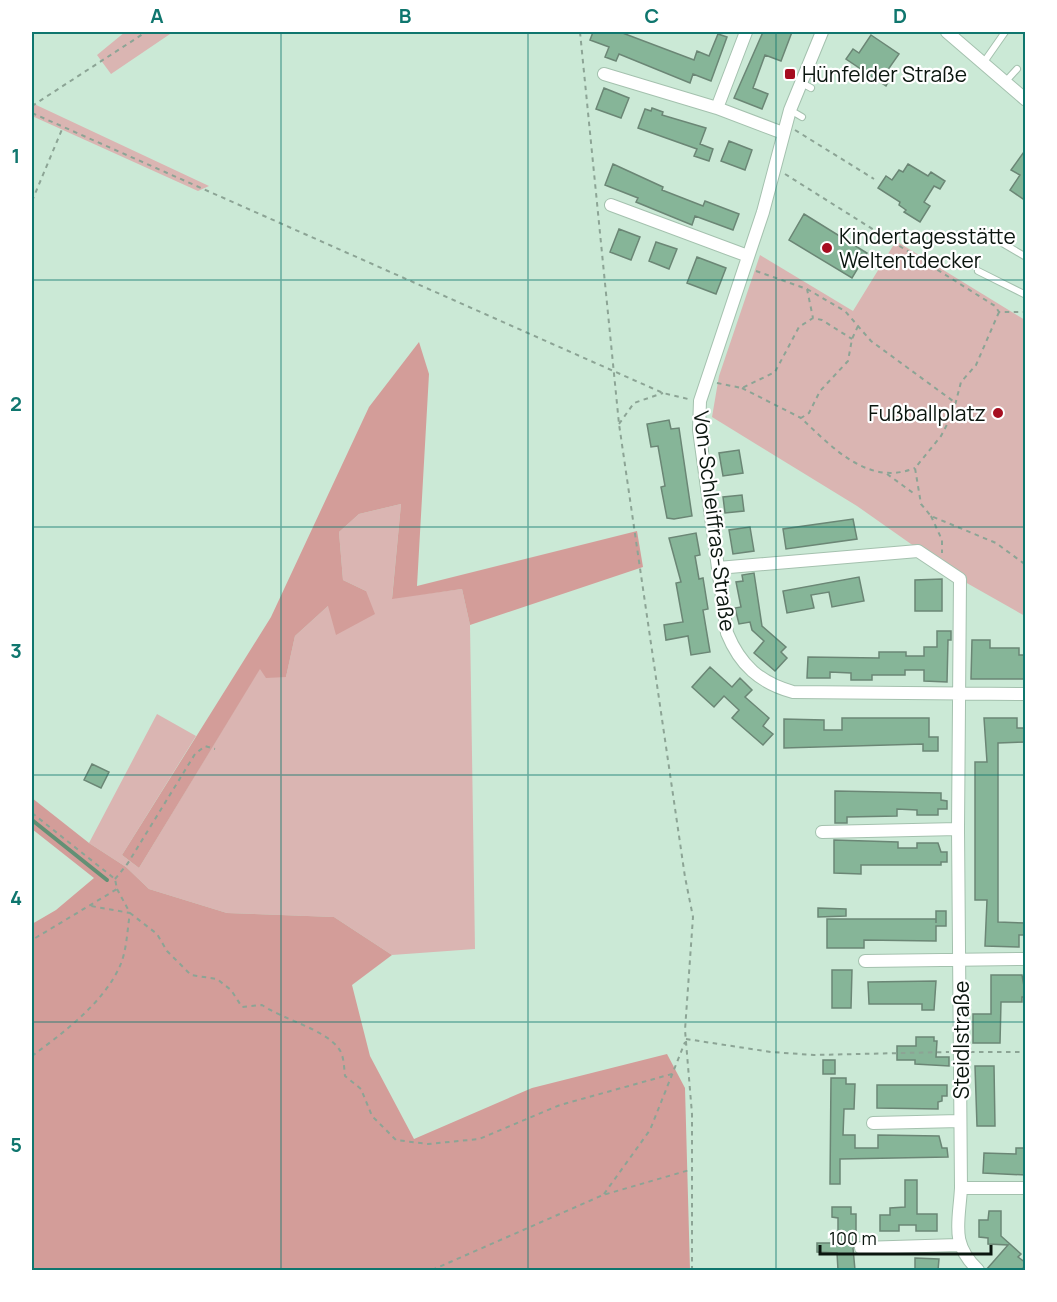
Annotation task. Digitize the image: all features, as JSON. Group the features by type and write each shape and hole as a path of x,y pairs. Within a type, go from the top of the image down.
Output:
{"street":[{"path":"717,108 746,32"},
{"name":"Von-Schleiffras-Straße","path":"822,32 790,110 747,262 700,401 698,421 726,625 733,648 747,667 765,682 786,690 807,694 1026,694"},
{"path":"947,32 1026,100"},
{"path":"604,74 717,108 784,135"},
{"path":"611,205 747,262"},
{"name":"Steidlstraße","path":"718,568 918,551 960,579 961,694 958,829 961,958 961,1188 958,1245"},
{"path":"822,832 958,829"},
{"path":"961,958 1026,959"},
{"name":"Steidlstraße","path":"864,961 961,958"},
{"name":"Steidlstraße","path":"873,1123 960,1121"},
{"path":"961,1188 1026,1188"},
{"path":"861,1248 958,1245 966,1259 978,1270"}],"lane":[{"path":"984,62 1005,32"},
{"path":"1006,81 1017,69"},
{"path":"800,81 811,88"},
{"path":"790,110 802,117"},
{"path":"997,240 1026,257"},
{"path":"978,271 1026,295"}],"path":[{"path":"32,106 146,32"},
{"path":"580,32 619,424 685,877 693,917 686,1039 693,1168 692,1270"},
{"path":"32,113 663,393 700,401"},
{"path":"32,201 63,127"},
{"path":"784,135 874,179"},
{"path":"775,168 995,306 999,312"},
{"path":"747,262 807,289 845,311 872,341 954,402"},
{"path":"807,289 813,318"},
{"path":"999,312 1026,312"},
{"path":"706,380 742,388 801,418 848,460 862,468 895,473 915,468 941,436 953,413 961,382 976,365 999,312"},
{"path":"742,388 775,372 799,327 813,318 822,320 852,339"},
{"path":"801,418 809,413 820,391 842,371 848,361 852,339 858,326"},
{"path":"619,424 633,403 663,393"},
{"path":"915,468 918,496 921,504 931,516 942,540"},
{"path":"884,472 918,496"},
{"path":"931,516 996,543 1026,565"},
{"path":"115,879 128,863 195,754 205,746 215,748"},
{"path":"32,813 115,879 117,889 130,913 157,934 167,951 190,975 216,979 231,990 242,1007 262,1005 276,1015 323,1034 341,1050 345,1076 360,1089 372,1116 396,1140 428,1144 479,1139 560,1105 593,1098 672,1074"},
{"path":"32,940 117,889"},
{"path":"91,906 130,913"},
{"path":"32,1056 55,1039 105,992 120,966 130,913"},
{"path":"686,1039 771,1052 814,1055 1026,1052"},
{"path":"603,1195 650,1130 686,1039"},
{"path":"432,1270 603,1195 693,1168"}],"shaded area":[{"path":"125,32 173,32 111,74 97,55"},
{"path":"32,103 209,186 198,191 32,116"},
{"path":"896,241 1025,320 1025,616 965,582 857,506 712,417 719,376 760,255 853,311"},
{"path":"419,342 429,374 417,586 637,531 643,567 470,625 462,589 392,599 401,504 359,514 339,532 343,580 366,591 375,614 336,635 328,606 295,636 286,677 266,678 260,669 139,868 122,855 271,617 369,407"},
{"path":"401,504 392,598 462,589 470,625 475,949 392,955 334,917 227,913 149,889 126,867 89,843 157,714 196,736 122,855 139,868 260,668 286,677 295,636 328,606 366,591 343,580 339,532 359,514"},
{"path":"32,798 89,843 126,867 149,889 227,913 334,917 392,955 352,985 370,1056 414,1139 532,1088 667,1054 685,1088 690,1270 32,1270 32,924 56,910 94,878 32,829"}],"building":[{"path":"593,32 620,32 694,60 697,51 709,56 718,34 727,37 711,81 693,74 690,83 619,54 616,61 605,57 609,47 590,40"},
{"path":"763,32 792,32 781,61 765,55 753,88 768,94 762,109 734,98"},
{"path":"871,35 899,54 887,71 892,75 886,86 846,59 853,49 859,53"},
{"path":"604,88 629,98 621,118 596,109"},
{"path":"652,108 663,112 662,115 706,128 700,144 713,149 709,161 694,156 697,149 638,128 645,109 651,111"},
{"path":"729,141 752,150 745,170 721,161"},
{"path":"1026,149 1026,201 1010,190 1020,175 1011,170"},
{"path":"613,164 663,187 662,190 703,206 705,201 739,214 733,230 695,216 692,225 636,202 638,198 605,185"},
{"path":"908,164 928,176 931,172 945,181 940,189 934,186 924,202 930,206 920,222 904,212 906,210 899,205 900,202 878,188 886,176 892,180 899,170 903,172"},
{"path":"804,214 867,253 852,278 789,240"},
{"path":"619,229 640,237 631,260 610,252"},
{"path":"656,242 677,249 669,269 649,261"},
{"path":"697,257 726,268 716,294 687,283"},
{"path":"669,420 671,429 679,428 692,516 674,519 667,518 661,487 665,486 658,446 651,447 647,424"},
{"path":"739,450 743,473 723,476 719,453"},
{"path":"742,495 744,511 725,513 723,497"},
{"path":"853,519 857,539 786,549 783,529"},
{"path":"750,527 754,551 733,554 729,530"},
{"path":"696,533 700,555 695,556 699,579 703,578 708,609 703,610 710,652 691,655 688,636 666,640 664,625 683,622 676,583 681,582 669,538"},
{"path":"754,573 762,626 786,647 781,652 787,658 775,671 754,653 764,641 752,630 750,622 739,624 735,608 741,607 736,582 743,581 742,575"},
{"path":"859,577 864,601 832,607 829,592 811,595 814,608 787,613 783,591"},
{"path":"942,579 942,611 915,611 915,580"},
{"path":"937,631 951,631 951,640 948,640 947,682 924,681 924,670 905,670 905,675 872,675 872,680 851,680 851,673 830,672 830,678 807,678 808,657 879,658 879,652 906,652 906,656 924,656 924,647 937,647"},
{"path":"972,640 990,640 990,648 1019,648 1019,655 1026,655 1026,679 971,679"},
{"path":"710,667 732,687 740,678 752,690 745,697 769,718 763,726 773,734 763,745 732,718 739,710 724,696 714,707 692,687"},
{"path":"842,718 929,718 929,737 938,737 938,751 923,751 923,744 784,748 784,719 824,720 824,730 842,730"},
{"path":"984,718 1017,718 1017,728 1026,728 1026,742 998,743 998,922 1026,923 1026,935 1019,935 1019,947 985,946 987,900 975,900 975,762 987,762"},
{"path":"92,764 109,772 101,788 84,780"},
{"path":"835,791 941,793 941,800 947,801 947,809 938,809 938,815 917,815 917,810 897,809 897,816 847,817 847,823 835,823"},
{"path":"834,840 898,842 898,848 917,848 917,843 938,843 941,852 947,852 947,862 941,862 941,865 861,865 861,874 834,873"},
{"path":"818,908 846,909 846,916 818,917"},
{"path":"936,911 946,911 946,926 936,926 936,941 864,940 864,948 827,948 827,919 936,919"},
{"path":"832,970 852,970 851,1008 832,1008"},
{"path":"991,975 1022,975 1026,997 1022,997 1022,1002 1001,1002 1000,1043 973,1043 973,1014 991,1014"},
{"path":"936,981 934,1010 922,1010 922,1004 869,1004 868,982"},
{"path":"916,1037 934,1037 934,1041 937,1041 936,1057 949,1057 949,1066 915,1064 915,1060 897,1060 897,1046 916,1046"},
{"path":"823,1060 835,1060 835,1074 823,1074"},
{"path":"975,1066 994,1066 995,1126 977,1126"},
{"path":"831,1078 846,1078 846,1084 855,1084 854,1109 844,1109 843,1135 855,1135 855,1148 878,1148 878,1135 939,1136 942,1148 947,1148 948,1157 840,1159 840,1184 830,1184"},
{"path":"877,1085 947,1085 947,1096 942,1096 942,1101 938,1102 938,1109 877,1108"},
{"path":"1016,1148 1026,1148 1026,1175 983,1173 984,1153 1016,1154"},
{"path":"905,1180 917,1180 917,1214 937,1214 937,1231 916,1231 916,1225 899,1225 899,1231 880,1231 880,1215 890,1215 890,1208 905,1207"},
{"path":"832,1207 851,1207 851,1214 856,1214 856,1242 853,1248 855,1270 838,1270 837,1253 817,1252 817,1243 838,1243 838,1218 832,1217"},
{"path":"989,1211 1001,1211 1001,1236 1021,1254 1018,1257 1026,1263 1022,1270 986,1270 1008,1245 988,1244 988,1238 979,1237 979,1220 988,1220"},
{"path":"915,1258 939,1259 938,1270 915,1270"}],"waterway":[{"path":"32,820 107,880"}],"place":[{"name":"Hünfelder Straße","path":"790,74"},
{"name":"Kindertagesstätte Weltentdecker","path":"827,248"},
{"name":"Fußballplatz","path":"998,413"}]}
